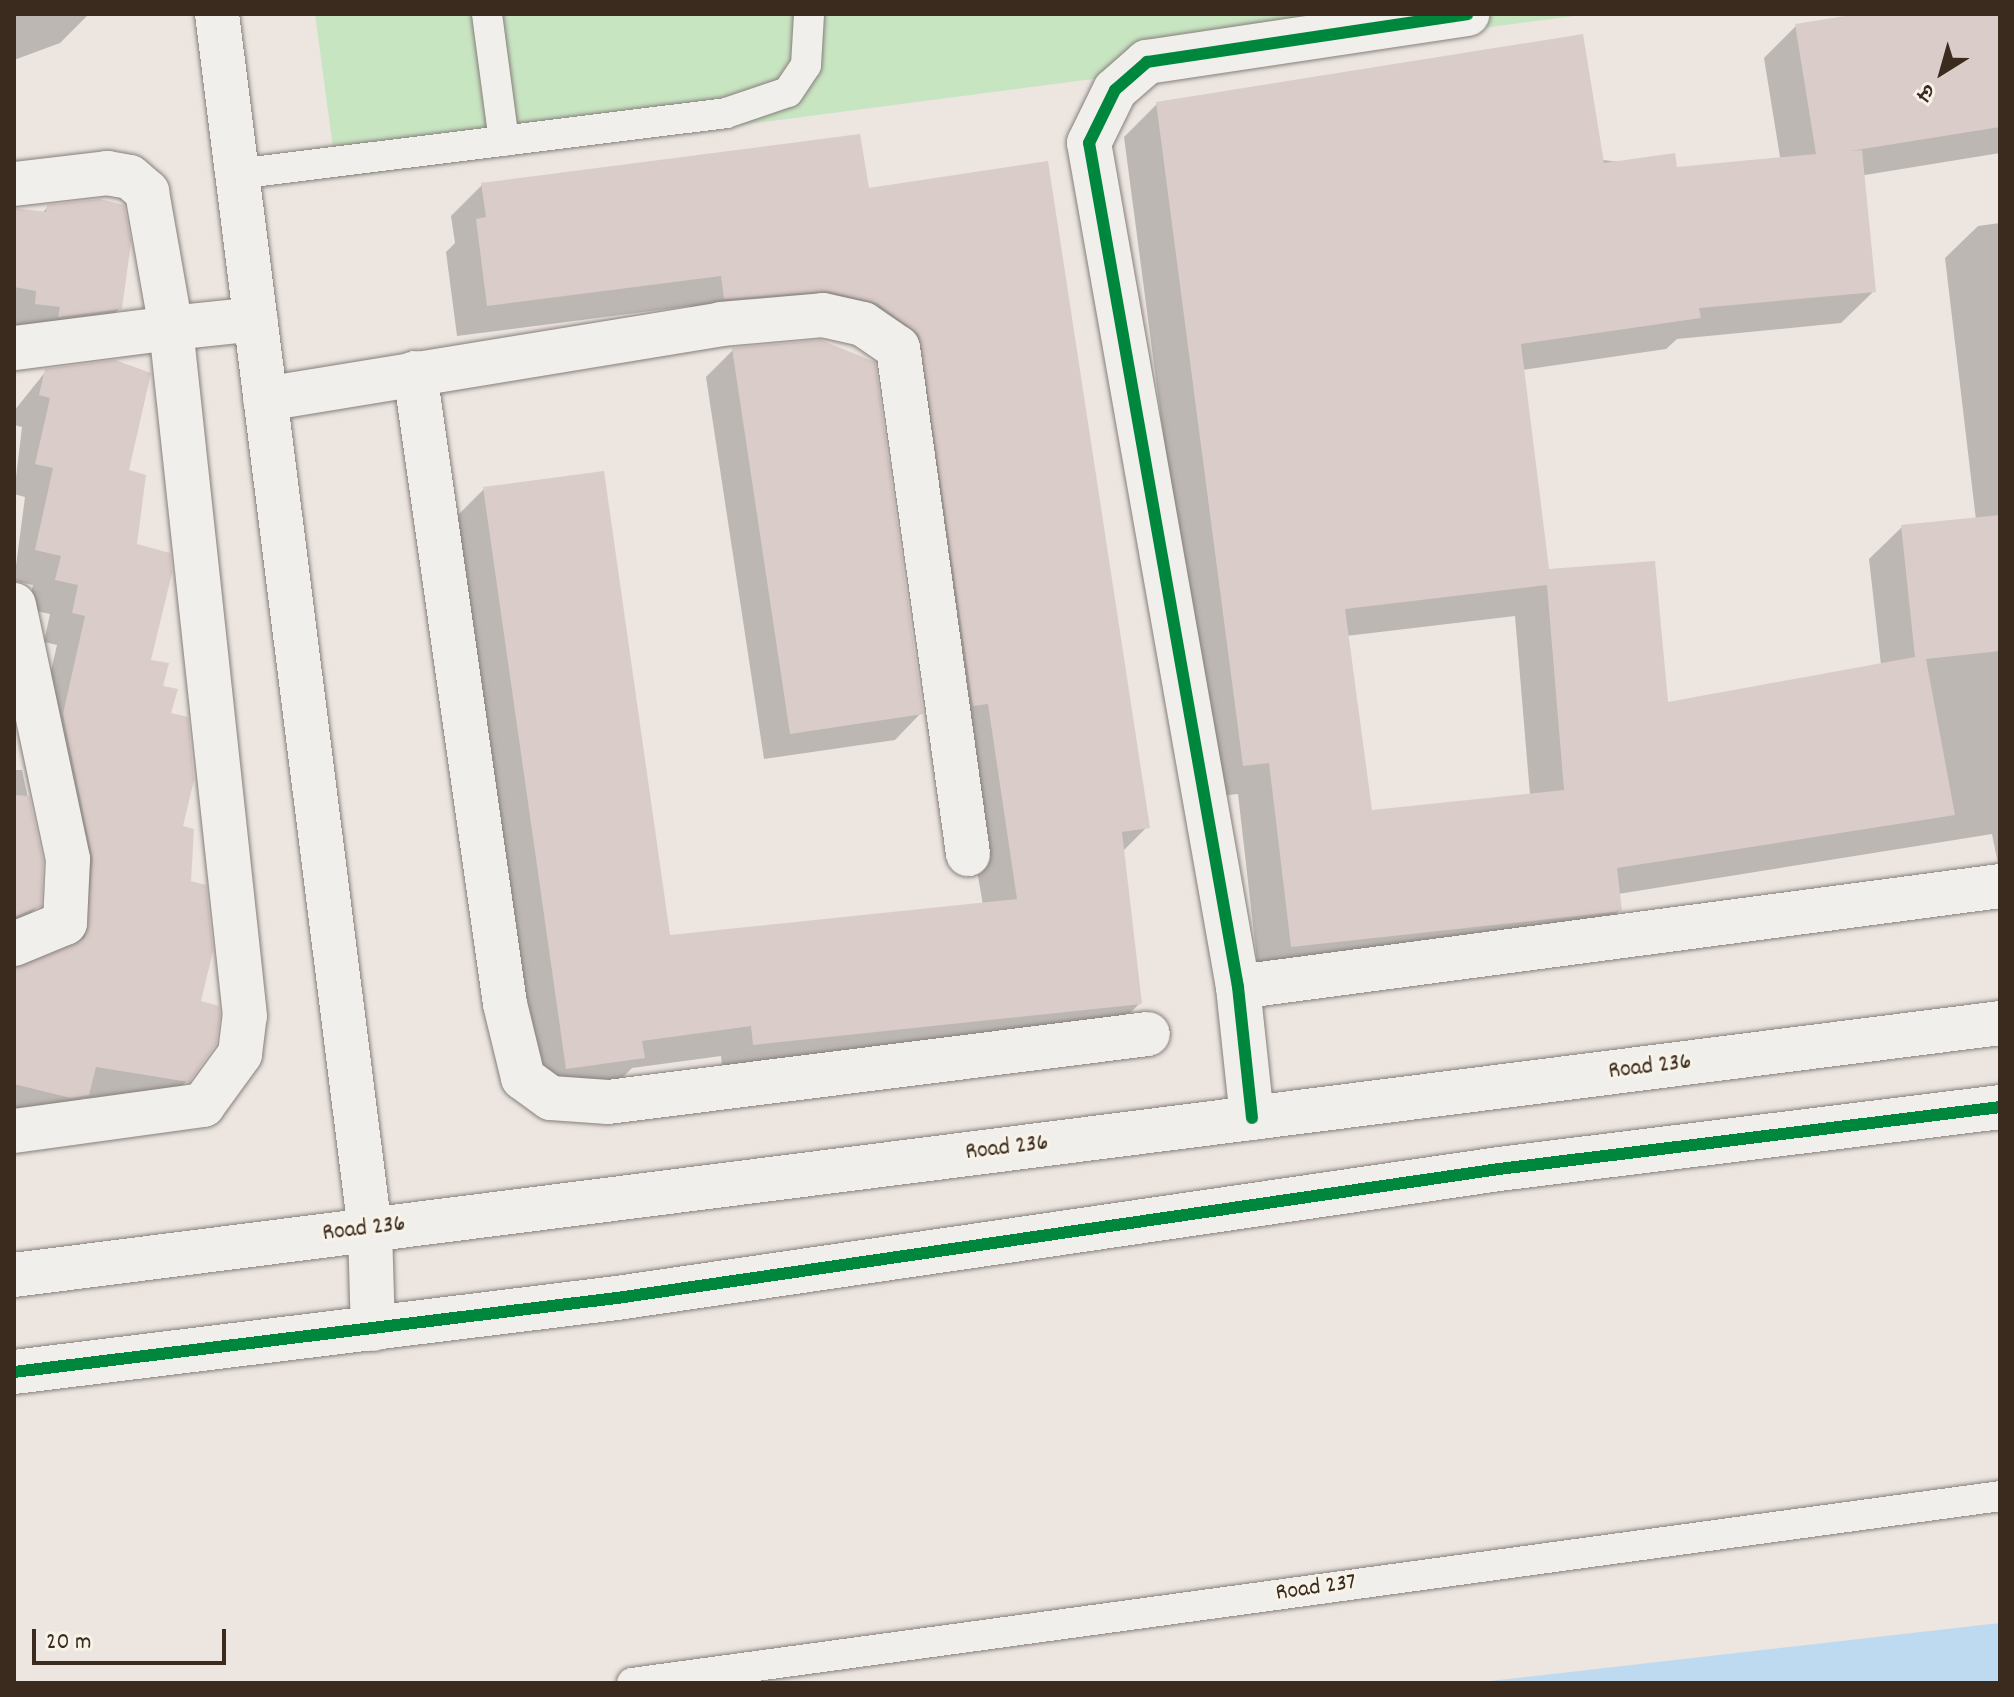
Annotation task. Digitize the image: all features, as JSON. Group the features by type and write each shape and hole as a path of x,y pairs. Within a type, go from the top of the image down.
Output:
{"street":[{"path":"217,14 370,1230 373,1329"},
{"path":"1252,1118 1238,987 1089,143 1115,90 1147,62 1467,14"},
{"path":"14,184 107,173 138,184 147,192 171,328 245,1016 240,1054 203,1105 14,1131"},
{"path":"265,399 721,324 823,315 863,324 898,348 968,854"},
{"path":"14,348 256,319"},
{"path":"415,373 505,1004 523,1078 551,1098 608,1102 1148,1034"},
{"path":"14,605 68,859 65,923 14,944"},
{"path":"1238,987 2000,886"},
{"name":"Road 236","path":"14,1275 2000,1023"},
{"path":"14,1372 373,1329 1499,1169 2000,1107"}],"lane":[{"path":"487,14 504,141"},
{"path":"237,174 726,113 788,92 806,65 809,14"},
{"name":"Road 237","path":"632,1683 2000,1496"}],"green space":[{"path":"315,14 1589,14 337,178"}],"water":[{"path":"2000,1623 2000,1683 1473,1683"}],"building":[{"path":"1858,14 2000,14 2000,127 1850,151 1862,150 1876,292 1699,308 1701,318 1521,344 1549,569 1655,561 1668,702 1915,657 1901,525 2000,515 2000,651 1926,659 1955,815 1617,868 1622,911 1291,947 1269,763 1243,766 1156,102 1583,34 1604,163 1675,153 1677,167 1816,154 1795,24","holes":["1547,585 1564,790 1372,810 1345,609"]},
{"path":"860,134 869,188 1048,161 1150,828 1122,832 1142,1004 753,1045 751,1026 642,1041 645,1058 566,1069 483,487 604,471 670,935 1017,899 988,704 973,706 919,334 877,303 828,291 724,299 721,276 487,306 476,219 486,217 481,183"},
{"path":"100,199 124,205 131,242 122,309 58,317 60,307 35,304 36,291 14,287 14,208 46,212 47,205"},
{"path":"821,340 875,362 923,714 790,734 732,348"},
{"path":"115,360 151,373 129,470 146,475 137,544 170,553 172,573 151,660 169,663 163,686 178,689 171,713 188,717 194,780 183,826 194,829 191,881 206,885 213,951 201,1001 219,1006 220,1016 216,1044 189,1082 96,1067 89,1095 71,1098 14,1084 14,968 85,938 93,860 63,714 85,616 72,613 78,585 55,580 61,556 35,550 53,468 35,464 50,398 39,395 45,369"},
{"path":"14,795 29,796 43,861 41,906 14,917"}],"cycle path":[{"path":"1252,1118 1238,987 1089,143 1115,90 1147,62 1467,14"},
{"path":"14,1372 617,1298 1499,1169 2000,1107"}]}
